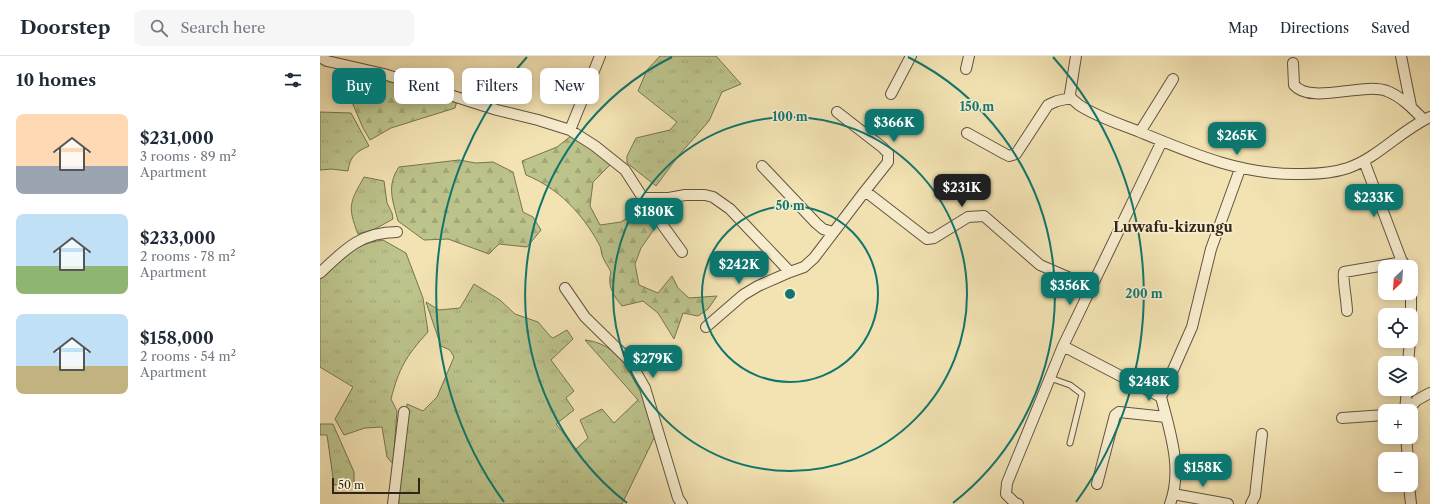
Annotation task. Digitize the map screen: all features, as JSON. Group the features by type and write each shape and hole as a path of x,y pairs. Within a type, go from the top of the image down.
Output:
{"street":[{"path":"570,130 600,56"},
{"path":"891,94 911,56"},
{"path":"966,69 968,56"},
{"path":"1076,56 1070,88 1071,98 1085,109 1197,156 1240,169 1269,174 1323,174 1348,168 1364,161 1427,119 1394,95 1379,89 1303,92 1298,90 1294,85 1293,63"},
{"path":"1401,56 1411,106"},
{"path":"320,57 327,61 384,74 496,110 538,120 570,130 595,146 625,170 643,198 682,252"},
{"path":"1140,132 1173,79"},
{"path":"967,133 1009,156 1016,154 1048,105 1057,101 1071,98"},
{"path":"706,327 743,295 790,272 804,267 814,258 888,162 888,153 882,147 837,112"},
{"path":"1018,504 1006,494 1007,483 1063,346 1162,141"},
{"path":"1364,161 1401,260"},
{"path":"762,166 816,223 823,229 833,232"},
{"path":"1170,504 1174,494 1176,475 1175,456 1161,397 1192,327 1211,249 1240,169"},
{"path":"865,191 927,239 934,238 968,217 984,216 1040,265 1092,287"},
{"path":"643,198 669,198 685,195 713,197 730,209 790,272"},
{"path":"320,273 342,252 364,238 380,232 397,232"},
{"path":"1347,311 1346,290 1343,278 1344,272 1378,268"},
{"path":"565,288 585,317 618,348 638,373 645,388 678,498 682,504"},
{"path":"1063,346 1161,397"},
{"path":"1413,404 1417,400 1430,394"},
{"path":"393,504 404,412"},
{"path":"1097,484 1115,415 1119,412 1166,417"},
{"path":"1342,418 1378,415"},
{"path":"1251,504 1255,496 1262,434"},
{"path":"1409,492 1410,504"},
{"path":"1174,494 1228,504"}],"lane":[{"path":"1050,378 1070,384 1082,394 1070,443"}],"green space":[{"path":"660,56 716,56 741,84 722,92 709,121 679,155 656,186 627,163 627,156 636,138 670,130 677,122 638,91 647,70"},
{"path":"386,79 394,81 394,104 454,104 454,100 457,101 455,108 391,128 370,140 353,104 386,104"},
{"path":"320,112 351,113 369,146 354,155 350,162 348,171 331,169 320,170"},
{"path":"571,136 614,161 593,182 590,206 600,225 621,222 631,215 642,216 655,228 641,248 635,264 639,285 658,293 672,276 678,288 689,298 717,296 708,309 698,316 683,313 674,339 658,313 643,301 622,306 610,286 611,272 603,257 600,245 585,222 559,194 538,180 526,175 522,161 557,147"},
{"path":"459,160 476,163 493,162 513,172 523,212 533,217 541,230 527,247 499,244 489,254 448,239 424,240 398,221 393,200 392,187 395,174 399,167"},
{"path":"364,177 384,181 387,203 393,219 375,229 358,234 351,210 353,199"},
{"path":"383,240 406,253 423,298 428,332 414,348 404,363 391,399 397,411 393,464 387,457 382,427 365,428 344,435 335,419 353,387 320,367 320,279 341,259 356,249 373,242"},
{"path":"474,284 500,300 515,314 538,322 551,337 553,338 567,330 573,339 551,360 574,391 566,398 574,410 556,424 576,449 588,438 580,420 602,409 614,423 638,400 585,340 600,344 613,351 624,362 633,375 647,405 656,434 622,504 396,504 407,404 423,411 437,397 454,357 450,350 441,346 426,302 439,310 460,308"},
{"path":"320,424 333,424 354,472 354,484 334,485 327,435 320,435"}],"district":[{"name":"Luwafu-kizungu","path":"1173,227"}]}
